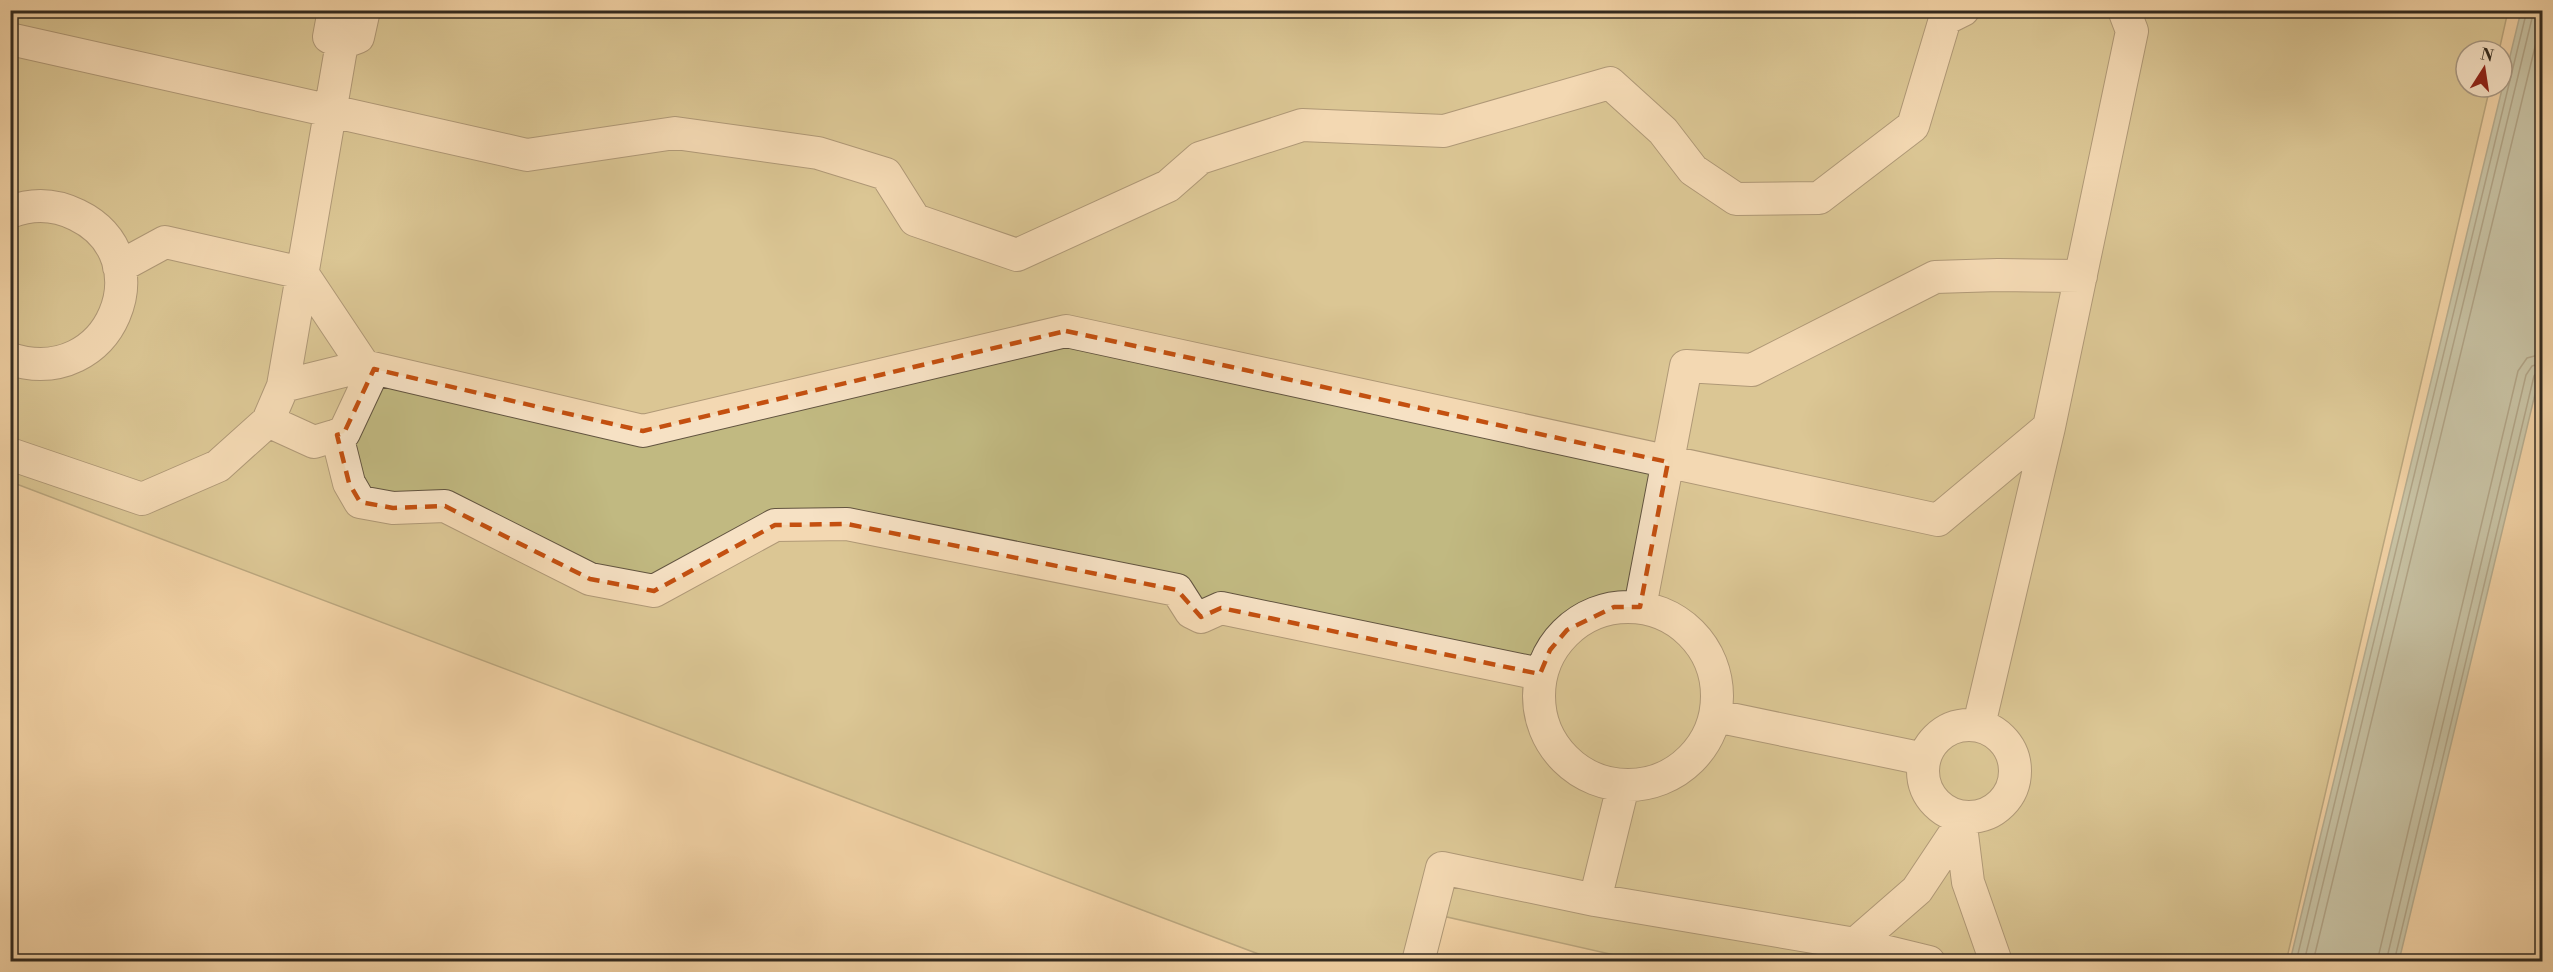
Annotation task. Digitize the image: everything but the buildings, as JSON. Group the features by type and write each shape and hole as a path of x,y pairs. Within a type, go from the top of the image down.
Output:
{"street":[{"path":"334,10 329,37 342,43 358,37 364,10"},
{"path":"10,39 527,155 675,133 818,153 886,174 915,220 1017,255 1168,186 1200,158 1302,125 1444,131 1610,83 1663,130 1692,170 1736,199 1819,198 1913,126 1945,18 1963,10"},
{"path":"1979,725 2049,426 2132,31 2124,10"},
{"path":"10,454 142,499 218,466 268,421 283,386 342,43"},
{"path":"10,359 29,365 55,364 80,355 100,339 114,318 121,293 119,267 111,248 100,232 84,218 65,209 15,204"},
{"path":"119,267 165,242 302,273 369,368"},
{"path":"1640,607 1686,366 1752,370 1935,277 1998,274 2080,276"},
{"path":"283,386 369,368 643,431 1066,331 1938,520 2049,426"},
{"path":"268,421 314,442 344,433 369,368"},
{"path":"337,435 349,483 360,502 393,508 445,506 590,579 654,591 776,525 847,524 1177,590 1191,612 1200,617 1221,608 1540,674"},
{"path":"1614,607 1640,607 1676,620 1702,645 1717,679 1716,716 1704,745 1683,768 1655,782 1623,786 1593,779 1566,762 1547,736 1538,706 1540,674 1550,650 1567,630 1589,615 1614,607"},
{"path":"1716,716 1924,759"},
{"path":"1855,944 1917,890 1962,821 1993,813 2012,791 2016,764 2004,738 1979,725 1955,726 1945,732 1936,738 1924,759 1924,784 1937,806 1962,821"},
{"path":"1595,900 1623,786"},
{"path":"1962,821 1968,882 1996,962"},
{"path":"1418,962 1442,868 1595,900 1855,944 1929,962"}],"highlighted area":[{"path":"1066,331 1668,462 1640,607 1614,607 1567,630 1550,650 1540,674 1221,608 1201,617 1177,590 847,524 775,525 654,591 590,579 445,506 393,508 360,502 349,483 337,435 344,433 374,369 643,431"}],"shaded area":[{"path":"10,11 2508,11 2502,39 2454,39 2454,99 2487,99 2286,962 1645,962 1438,915 1422,961 1277,961 11,482"}],"water":[{"path":"2521,11 2542,11 2542,365 2399,961 2290,961 2500,99 2514,99 2514,40"}]}
